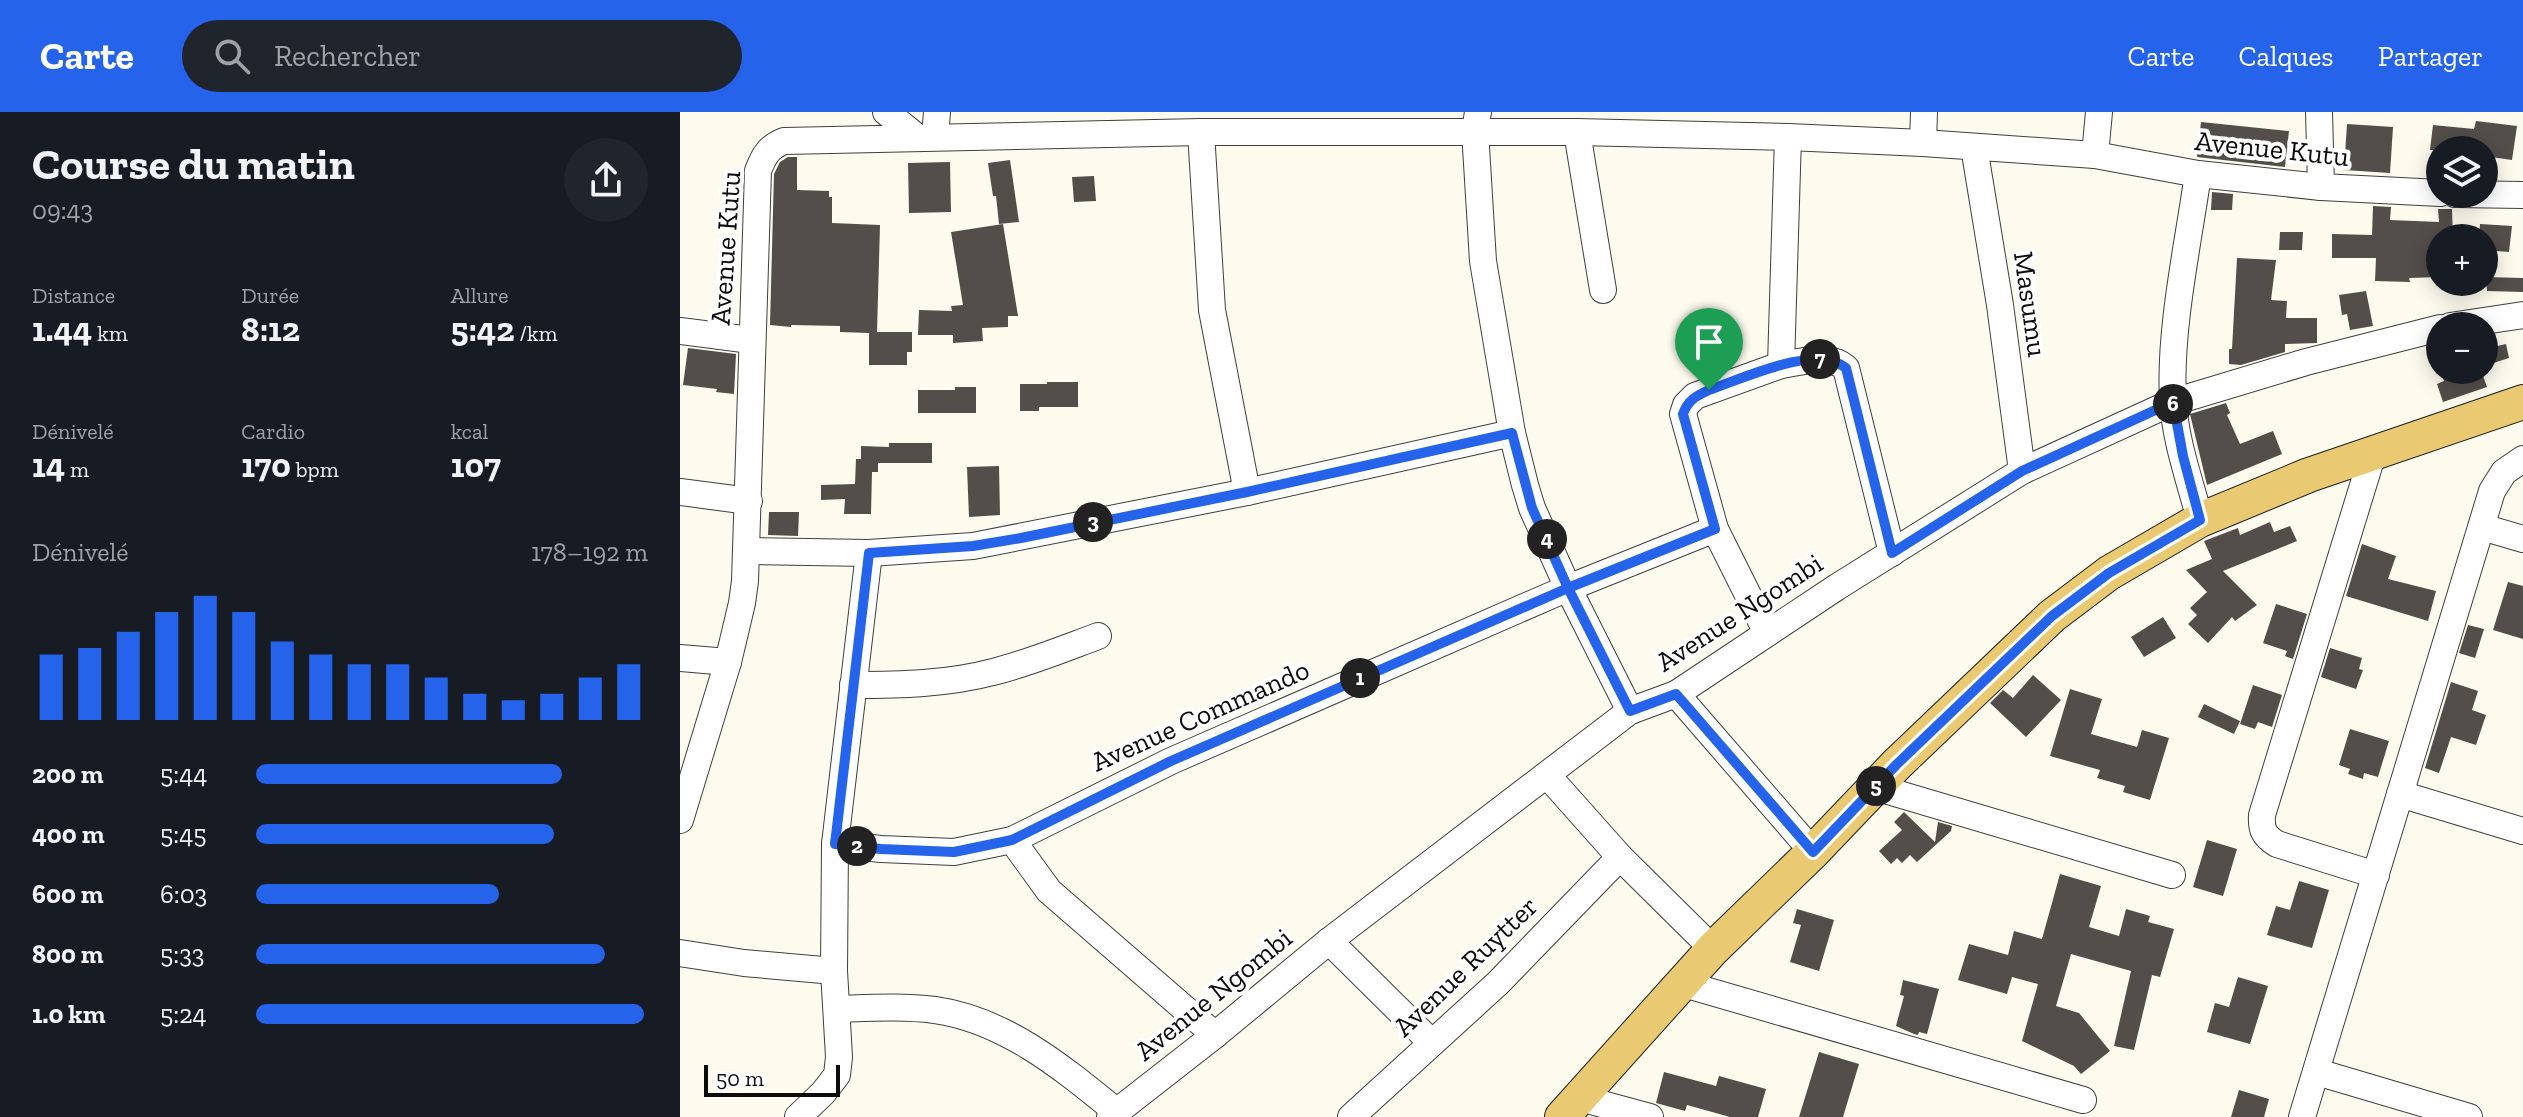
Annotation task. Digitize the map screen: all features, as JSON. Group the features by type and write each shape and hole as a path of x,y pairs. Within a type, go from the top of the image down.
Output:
{"main road":[{"path":"1571,1107 1713,949 1875,787 2052,616 2109,573 2200,520 2309,475 2523,402"}],"street":[{"path":"886,112 930,129"},
{"path":"1923,143 1924,112"},
{"path":"2095,155 2099,112"},
{"path":"2319,112 2321,187"},
{"name":"Avenue Kutu","path":"680,820 728,662 742,603 749,501 758,171 765,154 784,141 930,129 1141,122 1201,132 1476,122 1577,132 1788,137 2095,155 2198,174 2321,187 2426,192"},
{"path":"1476,122 1483,261 1512,433 1532,508 1630,711"},
{"path":"1201,132 1212,310 1247,492"},
{"path":"1577,132 1603,290"},
{"path":"1781,365 1788,137"},
{"name":"Masumu","path":"1974,147 2000,305 2022,471"},
{"path":"2198,174 2173,355 2173,402 2200,520"},
{"path":"2498,195 2523,195"},
{"path":"2498,319 2523,315"},
{"path":"680,331 751,340"},
{"name":"Avenue Ngombi","path":"1114,1114 1329,941 1630,711 1676,694 2022,471 2173,402 2306,362 2426,332"},
{"path":"1767,633 1715,529 1684,425 1686,405 1695,396 1781,365 1822,359 1838,361 1846,368 1892,553"},
{"path":"747,551 869,553 973,546 1247,492 1512,433"},
{"path":"2373,453 2262,815 2261,827 2266,837 2277,844 2376,875"},
{"path":"2302,1117 2492,491 2504,472 2523,459"},
{"path":"680,492 749,501"},
{"path":"2482,527 2523,539"},
{"name":"Avenue Commando","path":"835,844 954,852 1012,840 1171,761 1568,588 1715,529"},
{"path":"798,1117 837,1075 835,844 869,553"},
{"path":"853,685 931,682 991,673 1098,636"},
{"path":"680,658 728,662"},
{"path":"1676,694 1813,852"},
{"path":"1547,775 1620,857 1713,949"},
{"path":"1875,787 2172,875"},
{"path":"2400,794 2523,831"},
{"path":"1012,840 1049,891 1215,1035"},
{"name":"Avenue Ruytter","path":"1351,1117 1498,983 1620,857"},
{"path":"1329,941 1432,1043"},
{"path":"680,953 744,963 834,971"},
{"path":"1684,984 2083,1100"},
{"path":"837,1009 899,1007 970,1018 995,1028 1057,1063 1114,1114"},
{"path":"2317,1072 2469,1117"},
{"path":"1571,1107 1650,1117"}],"building":[{"path":"2476,121 2517,126 2512,160 2498,158 2498,136 2432,136 2433,125 2474,129"},
{"path":"2201,122 2289,131 2285,167 2197,157"},
{"path":"2347,124 2393,127 2390,173 2344,170"},
{"path":"788,157 797,157 797,190 829,191 829,197 832,197 832,223 880,225 877,332 912,332 912,352 907,352 907,365 869,365 869,333 840,332 840,326 770,325 774,174 780,162"},
{"path":"1010,160 1019,222 999,224 988,163"},
{"path":"950,162 951,212 909,213 908,163"},
{"path":"1094,176 1096,201 1074,202 1072,177"},
{"path":"2212,192 2233,194 2232,210 2211,210"},
{"path":"2373,206 2391,207 2390,220 2439,222 2438,209 2452,209 2453,224 2426,224 2426,277 2409,278 2410,282 2375,281 2376,258 2332,258 2332,234 2372,235"},
{"path":"1003,224 1018,316 1008,316 1008,327 982,328 983,341 953,343 953,335 918,335 919,310 952,311 951,306 963,305 951,232"},
{"path":"2498,225 2512,226 2509,252 2498,251"},
{"path":"2280,232 2303,232 2302,250 2279,250"},
{"path":"2237,258 2276,260 2271,300 2287,301 2286,318 2317,318 2317,343 2285,344 2285,352 2241,365 2229,364"},
{"path":"2498,277 2523,278 2523,292 2498,291"},
{"path":"2366,291 2373,326 2350,330 2347,314 2342,315 2339,295"},
{"path":"2506,344 2509,358 2498,362 2498,346"},
{"path":"688,348 736,354 734,394 683,385"},
{"path":"1078,382 1078,407 1039,407 1039,411 1020,411 1020,384"},
{"path":"2437,384 2486,384 2487,387 2443,402"},
{"path":"955,387 976,387 976,413 918,413 918,390 955,390"},
{"path":"2226,403 2230,413 2227,415 2240,444 2273,431 2282,454 2207,485 2190,414"},
{"path":"889,443 932,443 932,463 878,463 878,472 872,472 871,514 844,514 845,499 821,500 821,485 855,484 856,459 861,459 861,446 889,447"},
{"path":"999,466 1000,515 969,517 967,467"},
{"path":"769,512 799,512 798,536 768,535"},
{"path":"2270,522 2274,532 2290,526 2297,541 2223,571 2257,605 2235,621 2232,617 2208,643 2188,624 2197,615 2190,608 2207,592 2186,570 2212,559 2204,541 2238,528 2240,535"},
{"path":"2362,544 2396,556 2388,579 2436,591 2428,621 2346,596"},
{"path":"2508,582 2523,586 2523,639 2493,630"},
{"path":"2276,604 2307,614 2293,659 2285,656 2287,651 2263,643"},
{"path":"2163,617 2176,638 2144,657 2131,637"},
{"path":"2468,625 2484,629 2475,658 2459,653"},
{"path":"2330,648 2362,658 2359,669 2363,670 2356,689 2321,677"},
{"path":"2033,675 2061,700 2026,737 1990,703 2003,690 2013,698"},
{"path":"2451,682 2478,691 2472,710 2486,715 2476,745 2451,737 2439,773 2425,768"},
{"path":"2253,685 2282,695 2272,727 2258,722 2255,729 2240,724"},
{"path":"2070,689 2102,699 2091,734 2137,747 2142,730 2169,738 2150,800 2123,792 2125,786 2097,778 2100,770 2050,756"},
{"path":"2204,704 2240,721 2234,734 2198,717"},
{"path":"2350,729 2389,741 2378,777 2364,773 2363,779 2348,774 2350,769 2339,765"},
{"path":"1904,812 1935,842 1938,822 1952,826 1951,831 1917,862 1910,855 1902,863 1897,858 1891,864 1879,851 1902,830 1894,822"},
{"path":"2207,840 2237,849 2223,896 2193,887"},
{"path":"2060,874 2101,886 2089,927 2119,936 2126,909 2150,916 2148,922 2174,929 2160,977 2152,975 2134,1050 2114,1046 2131,971 2071,954 2056,1006 2079,1013 2110,1051 2081,1074 2074,1066 2022,1041 2038,984 2012,977 2007,994 1958,980 1969,944 2008,955 2014,931 2042,939"},
{"path":"2299,881 2329,890 2312,948 2267,935 2276,906 2290,910"},
{"path":"1797,909 1834,920 1819,971 1790,962 1801,925 1793,923"},
{"path":"2238,977 2268,986 2250,1044 2207,1032 2215,1003 2229,1007"},
{"path":"1903,980 1939,989 1927,1034 1914,1034 1896,1026 1904,996 1900,995"},
{"path":"1819,1052 1859,1064 1843,1117 1799,1117"},
{"path":"1664,1072 1716,1086 1719,1076 1766,1089 1758,1117 1730,1117 1687,1105 1685,1111 1656,1103"},
{"path":"2239,1090 2269,1099 2264,1117 2231,1117"}],"route":[{"path":"1709,390 1695,396 1686,405 1683,414 1715,529 1568,588 1171,761 1012,840 954,852 835,844 869,553 973,546 1021,538 1512,433 1532,508 1568,588 1630,711 1676,694 1813,852 1897,764 2052,616 2109,573 2200,520 2173,402 2022,471 1892,553 1846,368 1838,361 1822,359 1781,365 1709,390"}]}
